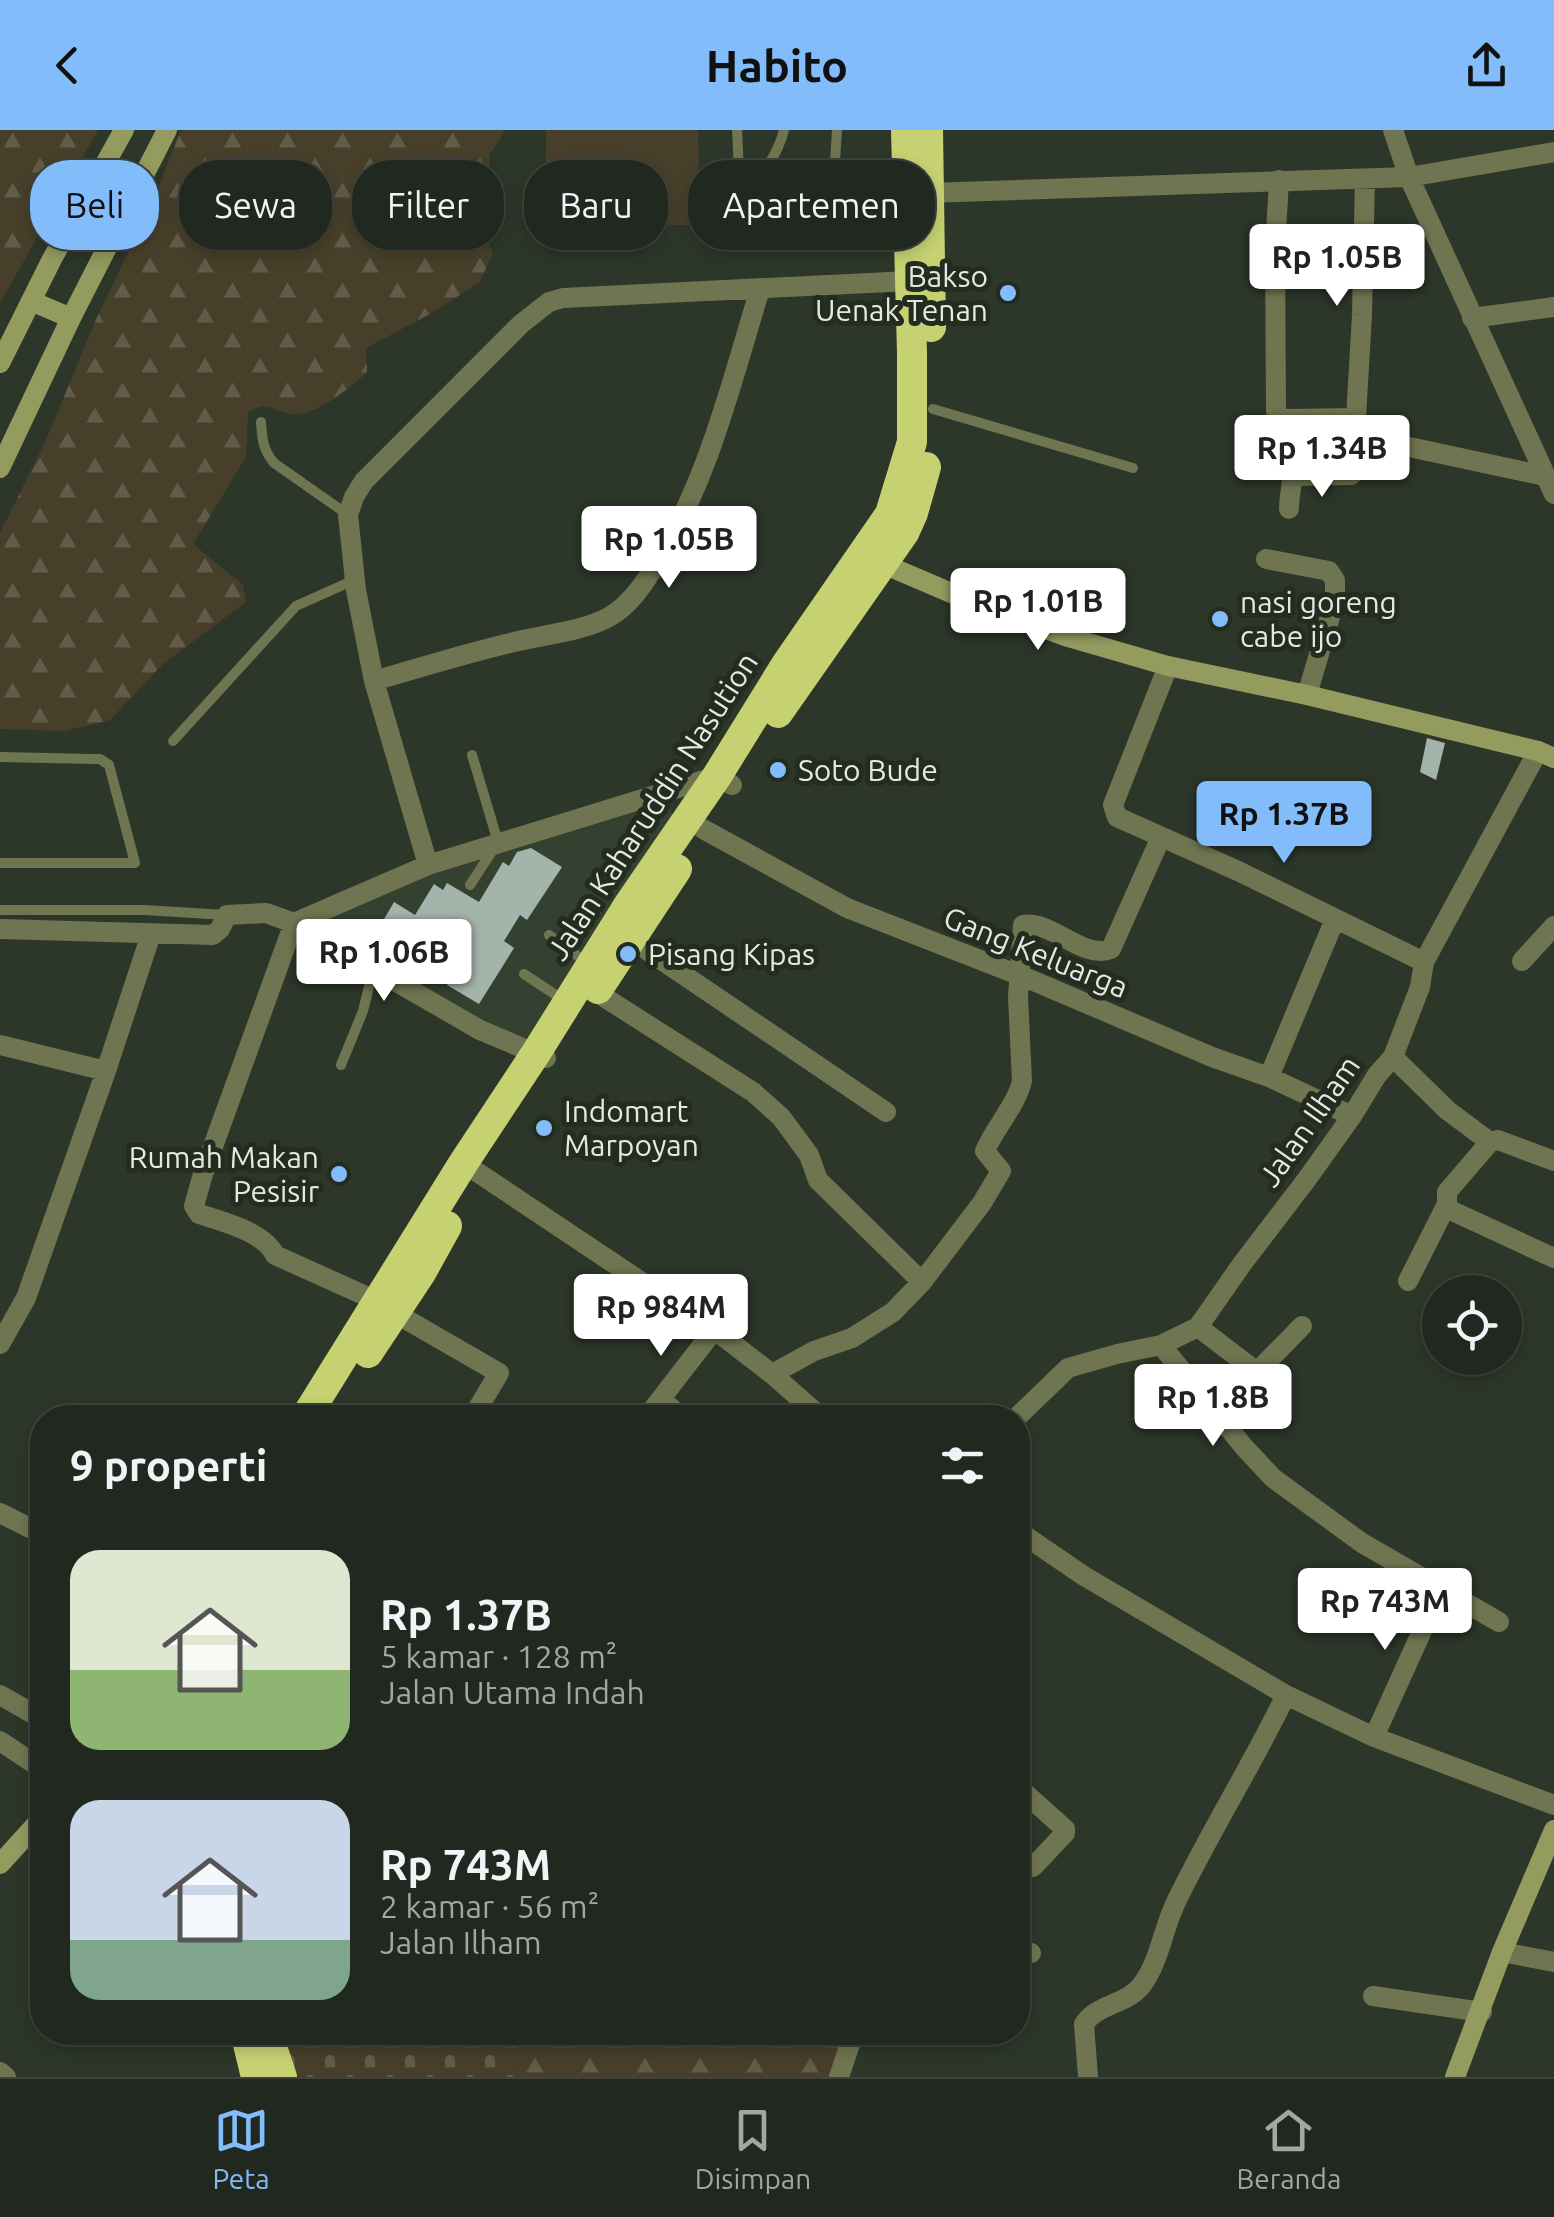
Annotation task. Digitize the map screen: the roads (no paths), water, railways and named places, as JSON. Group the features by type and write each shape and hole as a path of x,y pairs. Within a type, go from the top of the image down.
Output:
{"highway":[{"name":"Jalan Kaharuddin Nasution","path":"335,1405 464,1162 543,1056 594,979 629,904 834,636 873,559 912,442 906,130"},
{"name":"Jalan Kaharuddin Nasution","path":"928,130 928,160"},
{"name":"Jalan Kaharuddin Nasution","path":"873,559 904,532 927,464 933,409 929,250"},
{"name":"Jalan Kaharuddin Nasution","path":"314,1405 386,1307 421,1273 543,1056 567,1002 632,940 703,830 724,780"},
{"path":"248,2045 256,2077"},
{"path":"272,2045 282,2077"}],"street":[{"path":"0,363 124,130"},
{"path":"0,468 167,130"},
{"path":"1393,130 1409,177 1550,485"},
{"path":"935,193 1409,177 1554,152"},
{"path":"1292,476 1351,475 1359,467 1366,179"},
{"path":"1278,180 1276,411 1284,419 1292,476 1289,509"},
{"path":"428,865 374,681 354,580 348,515 364,481 521,324 549,302 563,298 909,280"},
{"path":"374,681 594,623 622,608 644,584 694,494 760,289"},
{"path":"31,301 71,318"},
{"path":"1472,318 1554,307"},
{"path":"1284,419 1357,427 1550,485"},
{"path":"873,559 1068,638 1168,666 1307,695 1546,755"},
{"path":"1266,560 1329,570 1335,580 1335,600 1307,695"},
{"path":"1168,666 1113,805 1117,817 1424,962"},
{"name":"Jalan Ilham","path":"1030,1405 1068,1368 1161,1346 1198,1326 1392,1057 1420,988 1424,962 1546,755"},
{"path":"480,1405 500,1373 386,1307 275,1255 271,1245 258,1237 195,1211 203,1174 294,924 428,865 724,780"},
{"name":"Gang Keluarga","path":"703,830 846,908 1269,1077 1352,1116"},
{"path":"772,1374 814,1351 852,1338 893,1312 922,1282 982,1203 1001,1172 985,1151 1022,1081 1021,928 1024,923 1037,925 1094,950 1112,949 1161,837"},
{"path":"0,930 214,935 228,915 266,913 294,924 480,1030 543,1056"},
{"path":"1269,1077 1335,920"},
{"path":"1522,960 1554,926"},
{"path":"0,1344 26,1298 152,934"},
{"path":"632,940 886,1112"},
{"path":"594,979 754,1092 782,1117 809,1155 818,1180 922,1282"},
{"path":"0,1045 106,1071"},
{"path":"1392,1057 1447,1110 1490,1142"},
{"path":"1554,1161 1498,1140 1490,1142 1447,1192 1450,1210 1554,1258"},
{"path":"477,1172 714,1330 807,1405"},
{"path":"1408,1280 1447,1204"},
{"path":"1198,1326 1257,1372 1302,1326"},
{"path":"656,1405 714,1330"},
{"path":"1161,1346 1273,1478 1362,1544 1499,1622"},
{"path":"661,1399 668,1405"},
{"path":"0,1513 30,1528"},
{"path":"1030,1539 1084,1576 1286,1695 1374,1737 1554,1804"},
{"path":"1374,1737 1441,1589"},
{"path":"1088,2077 1084,2024 1092,2014 1132,1994 1143,1984 1175,1904 1286,1695"},
{"path":"0,1696 30,1712"},
{"path":"0,1741 30,1762"},
{"path":"1030,1798 1066,1829 1033,1867"},
{"path":"1455,2077 1554,1830"},
{"path":"0,1864 30,1831"},
{"path":"1502,1952 1554,1962"},
{"path":"1373,1996 1482,2012"},
{"path":"839,2077 850,2045"},
{"path":"0,2072 6,2077"}],"lane":[{"path":"737,130 739,160"},
{"path":"770,160 784,130"},
{"path":"836,160 837,130"},
{"path":"933,409 1133,468"},
{"path":"261,422 262,443 274,463 348,515"},
{"path":"173,741 296,606 354,580"},
{"path":"470,885 498,842 472,755"},
{"path":"0,757 105,762 110,766 135,864 0,863"},
{"path":"0,910 144,910 228,915"},
{"path":"549,936 594,979"},
{"path":"341,1065 363,1011 373,968"},
{"path":"524,974 567,1002"}],"place":[{"name":"Bakso Uenak Tenan","path":"1008,293"},
{"name":"nasi goreng cabe ijo","path":"1220,619"},
{"name":"Soto Bude","path":"778,770"},
{"name":"Pisang Kipas","path":"628,954"},
{"name":"Indomart Marpoyan","path":"544,1128"},
{"name":"Rumah Makan Pesisir","path":"339,1174"}]}
